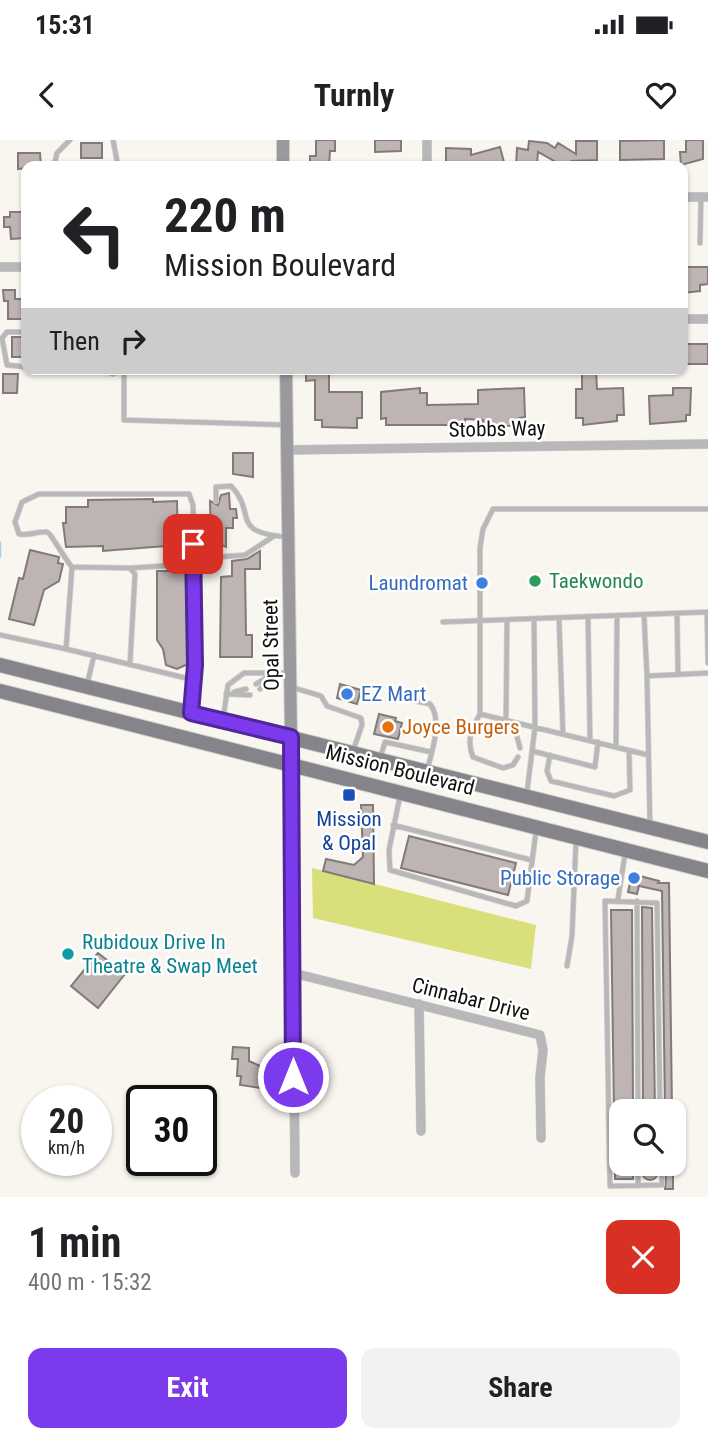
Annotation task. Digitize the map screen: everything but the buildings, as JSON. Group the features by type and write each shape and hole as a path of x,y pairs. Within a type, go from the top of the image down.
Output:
{"main road":[{"name":"Mission Boulevard","path":"0,665 708,842"},
{"name":"Mission Boulevard","path":"0,691 708,871"}],"street":[{"path":"283,140 283,161"},
{"path":"427,140 427,161"},
{"path":"0,267 21,267"},
{"path":"688,319 708,319"},
{"name":"Opal Street","path":"286,375 287,450 282,536 290,673 295,1173"},
{"name":"Stobbs Way","path":"287,450 708,444"},
{"name":"Cinnabar Drive","path":"293,973 540,1035 543,1050 540,1077 541,1138"},
{"path":"419,1004 421,1131"}],"lane":[{"path":"55,161 57,153 70,140"},
{"path":"113,140 117,161"},
{"path":"700,243 704,197"},
{"path":"21,332 7,332 2,338 7,365 21,366"},
{"path":"123,375 124,420 286,425"},
{"path":"216,501 216,487 231,486 241,501 247,524 254,531 282,536"},
{"path":"66,649 72,567 59,552 54,536 48,532 19,534 15,522 22,502 39,494 189,494 193,505 194,564 194,680 191,713"},
{"path":"518,757 513,765 503,768 472,757 469,747 472,728 480,714 480,548 483,529 493,509 708,509"},
{"path":"216,547 218,557 245,555 282,536"},
{"path":"72,567 130,568 194,564"},
{"path":"130,568 135,574 130,664"},
{"path":"443,622 707,612 708,663"},
{"path":"677,614 678,675"},
{"path":"644,615 648,676 650,828"},
{"path":"616,747 617,616"},
{"path":"588,617 590,741"},
{"path":"559,618 563,734"},
{"path":"526,796 535,727 534,619"},
{"path":"506,720 507,620"},
{"path":"0,635 194,680"},
{"path":"86,686 94,655"},
{"path":"222,720 228,685 244,673 290,673"},
{"path":"258,686 274,673"},
{"path":"648,676 708,673"},
{"path":"290,687 321,695 327,706 361,718 362,725 353,753"},
{"path":"226,694 246,689"},
{"path":"226,694 250,695"},
{"path":"389,695 430,704 435,710 431,752 426,771"},
{"path":"480,714 649,755"},
{"path":"513,722 520,748"},
{"path":"380,760 385,742 431,752"},
{"path":"532,751 595,767 598,742"},
{"path":"550,755 547,771 551,781 614,796 631,790 629,750"},
{"path":"401,792 389,850 390,870 516,906 527,901 537,827"},
{"path":"393,825 531,860"},
{"path":"567,966 572,936 573,851 577,837"},
{"path":"618,900 626,850"},
{"path":"660,1099 657,902 605,901 610,1186 662,1185 662,1176"},
{"path":"637,901 638,1099"},
{"path":"638,1176 638,1186"}],"green space":[{"path":"312,868 536,925 531,969 313,918"}],"waterway":[{"path":"0,543 0,557"}],"place":[{"name":"Taekwondo","path":"535,581"},
{"name":"Laundromat","path":"482,583"},
{"name":"EZ Mart","path":"347,694"},
{"name":"Joyce Burgers","path":"388,727"},
{"name":"Mission & Opal","path":"349,795"},
{"name":"Public Storage","path":"634,878"},
{"name":"Rubidoux Drive In Theatre & Swap Meet","path":"68,954"}],"route":[{"path":"193,544 195,665 191,713 291,737 293,1077"}]}
